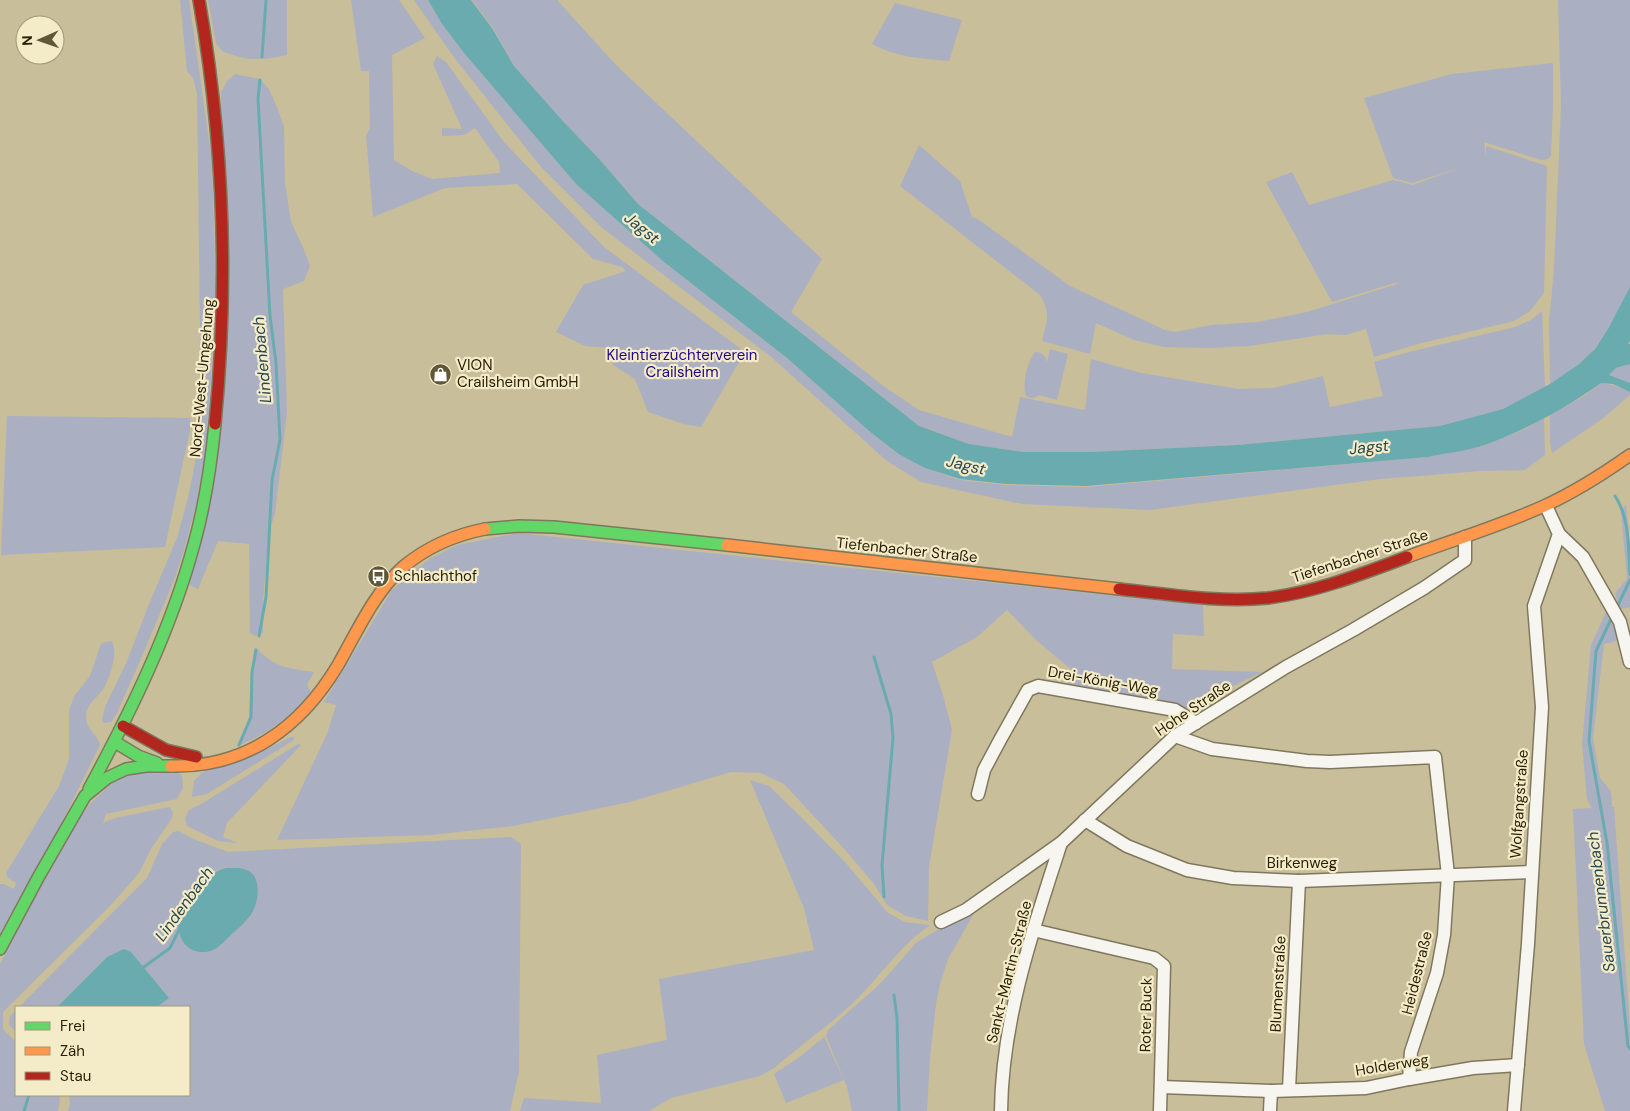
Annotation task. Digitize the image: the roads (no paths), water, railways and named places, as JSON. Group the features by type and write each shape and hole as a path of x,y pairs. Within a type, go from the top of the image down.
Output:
{"main road":[{"name":"Nord-West-Umgehung","path":"86,796 123,726 171,614 188,564 204,504 214,444 222,355 224,289 223,214 215,106 199,0"},
{"name":"Tiefenbacher Straße","path":"0,949 25,899 86,796 114,774 124,769 141,766 193,766 222,762 251,750 285,730 303,713 335,669 370,608 395,574 423,551 459,534 474,530 521,526 555,527 1188,596 1278,597 1306,591 1365,573 1546,506 1604,473 1630,455"},
{"name":"Tiefenbacher Straße","path":"123,726 164,750 185,756 217,757 251,750"},
{"name":"Tiefenbacher Straße","path":"115,742 138,756 152,762 167,765"}],"street":[{"path":"1546,506 1559,534 1583,556 1620,622 1630,662"},
{"name":"Wolfgangstraße","path":"1514,1111 1528,944 1542,707 1534,606 1559,534"},
{"name":"Hohe Straße","path":"942,922 966,910 1061,842 1175,736 1286,667 1354,630 1424,588 1465,560 1465,537"},
{"name":"Drei-König-Weg","path":"978,794 984,770 1005,731 1028,690 1038,686 1175,710 1196,723"},
{"name":"Heidestraße","path":"1175,736 1212,749 1307,761 1330,762 1435,757 1448,875 1444,935 1437,973 1411,1052 1408,1078"},
{"name":"Birkenweg","path":"1085,820 1127,846 1187,870 1233,878 1299,881 1531,872"},
{"name":"Sankt-Martin-Straße","path":"1001,1111 1004,1060 1018,990 1033,930 1061,842"},
{"name":"Blumenstraße","path":"1289,1089 1299,881"},
{"name":"Roter Buck","path":"1033,930 1154,958 1164,966 1160,1111"},
{"name":"Holderweg","path":"1161,1087 1270,1091 1366,1088 1408,1078 1473,1068 1518,1065"},
{"path":"1270,1091 1270,1111"}],"water":[{"name":"Jagst","path":"428,0 471,0 492,28 514,66 638,204 919,426 969,444 1023,452 1090,452 1237,445 1440,426 1503,409 1550,384 1579,364 1595,349 1630,287 1630,341 1628,344 1630,344 1630,364 1616,368 1609,375 1630,383 1630,392 1613,384 1601,383 1545,418 1500,439 1471,449 1428,457 1086,486 1006,484 960,479 925,468 900,455 869,431 787,358 664,262 576,184 464,53 442,24"},
{"path":"226,868 244,869 253,875 258,886 255,906 248,919 220,946 206,952 196,951 188,947 180,934 178,925 181,906 187,893 197,883 215,872"},
{"path":"124,949 131,952 169,998 158,1006 58,1006 107,957"}],"waterway":[{"name":"Lindenbach","path":"262,57 266,0"},
{"name":"Lindenbach","path":"259,636 266,597 272,480 280,440 276,363 270,316 258,99 260,80"},
{"name":"Sauerbrunnenbach","path":"1615,496 1626,523 1630,574"},
{"name":"Sauerbrunnenbach","path":"1617,607 1630,580"},
{"name":"Sauerbrunnenbach","path":"1612,617 1596,651 1589,741 1607,843 1628,1046 1630,1049"},
{"name":"Lindenbach","path":"239,745 251,717 252,672 256,650"},
{"path":"874,657 891,714 893,738 882,865 884,897"},
{"name":"Lindenbach","path":"141,969 170,948 180,928"},
{"path":"894,995 897,1018 899,1111"},
{"name":"Lindenbach","path":"24,1111 29,1096"}],"place":[{"name":"VION Crailsheim GmbH","path":"441,374"},
{"name":"Schlachthof","path":"378,576"}],"park label":[{"name":"Kleintierzüchterverein Crailsheim","path":"682,364"}]}
